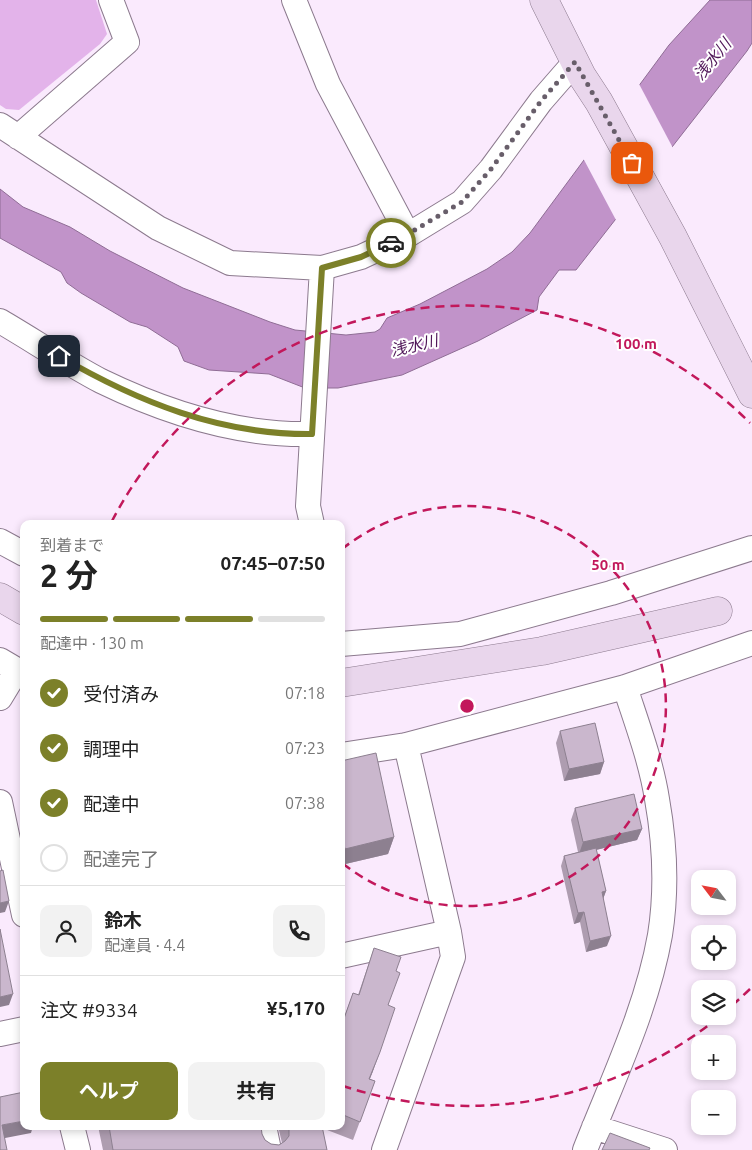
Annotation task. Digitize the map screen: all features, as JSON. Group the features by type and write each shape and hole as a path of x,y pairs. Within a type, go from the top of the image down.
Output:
{"street":[{"path":"111,0 127,42 9,131 158,228 230,263 322,268 361,257 408,234 462,202 491,169 541,101 575,62"},
{"path":"294,0 328,84 408,234"},
{"path":"544,0 575,62 673,237 752,394"},
{"path":"311,520 308,506 322,268"},
{"path":"0,321 101,380 145,400 195,418 233,428 284,435 312,434"},
{"path":"0,541 20,552"},
{"path":"345,644 460,634 611,593 752,548"},
{"path":"0,597 20,609"},
{"path":"345,682 542,651 718,611"},
{"path":"345,754 406,746 625,686 752,643"},
{"path":"0,698 13,668"},
{"path":"585,1150 645,994 660,936 664,891 663,844 657,799 625,686"},
{"path":"384,1150 453,957 449,932 406,746"},
{"path":"0,802 20,896"},
{"path":"345,955 449,932"},
{"path":"0,1034 20,1030"},
{"path":"594,1126 665,1150"},
{"path":"73,1130 78,1150"},
{"path":"265,1130 269,1150"}],"shaded area":[{"path":"0,0 96,0 107,34 100,44 19,110 6,109 0,105"}],"water":[{"name":"浅水川","path":"710,0 752,0 752,43 576,270 559,270 539,297 537,310 478,341 402,375 338,388 305,388 269,374 209,370 184,361 178,347 147,327 130,322 81,293 67,283 61,272 0,238 0,189 23,207 70,227 110,251 183,288 270,322 295,330 346,335 375,332 380,329 387,318 420,304 487,269 512,252 530,233 669,45"}],"pier":[{"path":"638,82 674,150 617,222 583,158"}],"building":[{"path":"595,723 604,762 569,769 560,731"},
{"path":"376,753 394,837 345,849 345,760"},
{"path":"634,794 642,829 583,842 575,808"},
{"path":"596,848 606,891 602,892 611,936 590,941 584,912 578,913 564,856"},
{"path":"3,870 9,901 0,903 0,871"},
{"path":"0,929 13,994 0,997"},
{"path":"374,948 401,957 396,971 400,973 388,1005 395,1008 369,1079 375,1081 360,1122 345,1116 345,1016 353,993 359,995"},
{"path":"20,1093 20,1122 2,1125 7,1150 0,1150 0,1097"},
{"path":"110,1130 262,1130 265,1140 271,1144 279,1145 289,1136 289,1130 323,1130 327,1150 113,1150"},
{"path":"610,1133 650,1148 649,1150 602,1150"}],"way so far":[{"path":"391,243 462,202 491,169 541,101 575,62 632,163"}],"route":[{"path":"59,356 101,380 145,400 195,418 233,428 284,435 312,434 322,268 361,257 391,243"}]}
